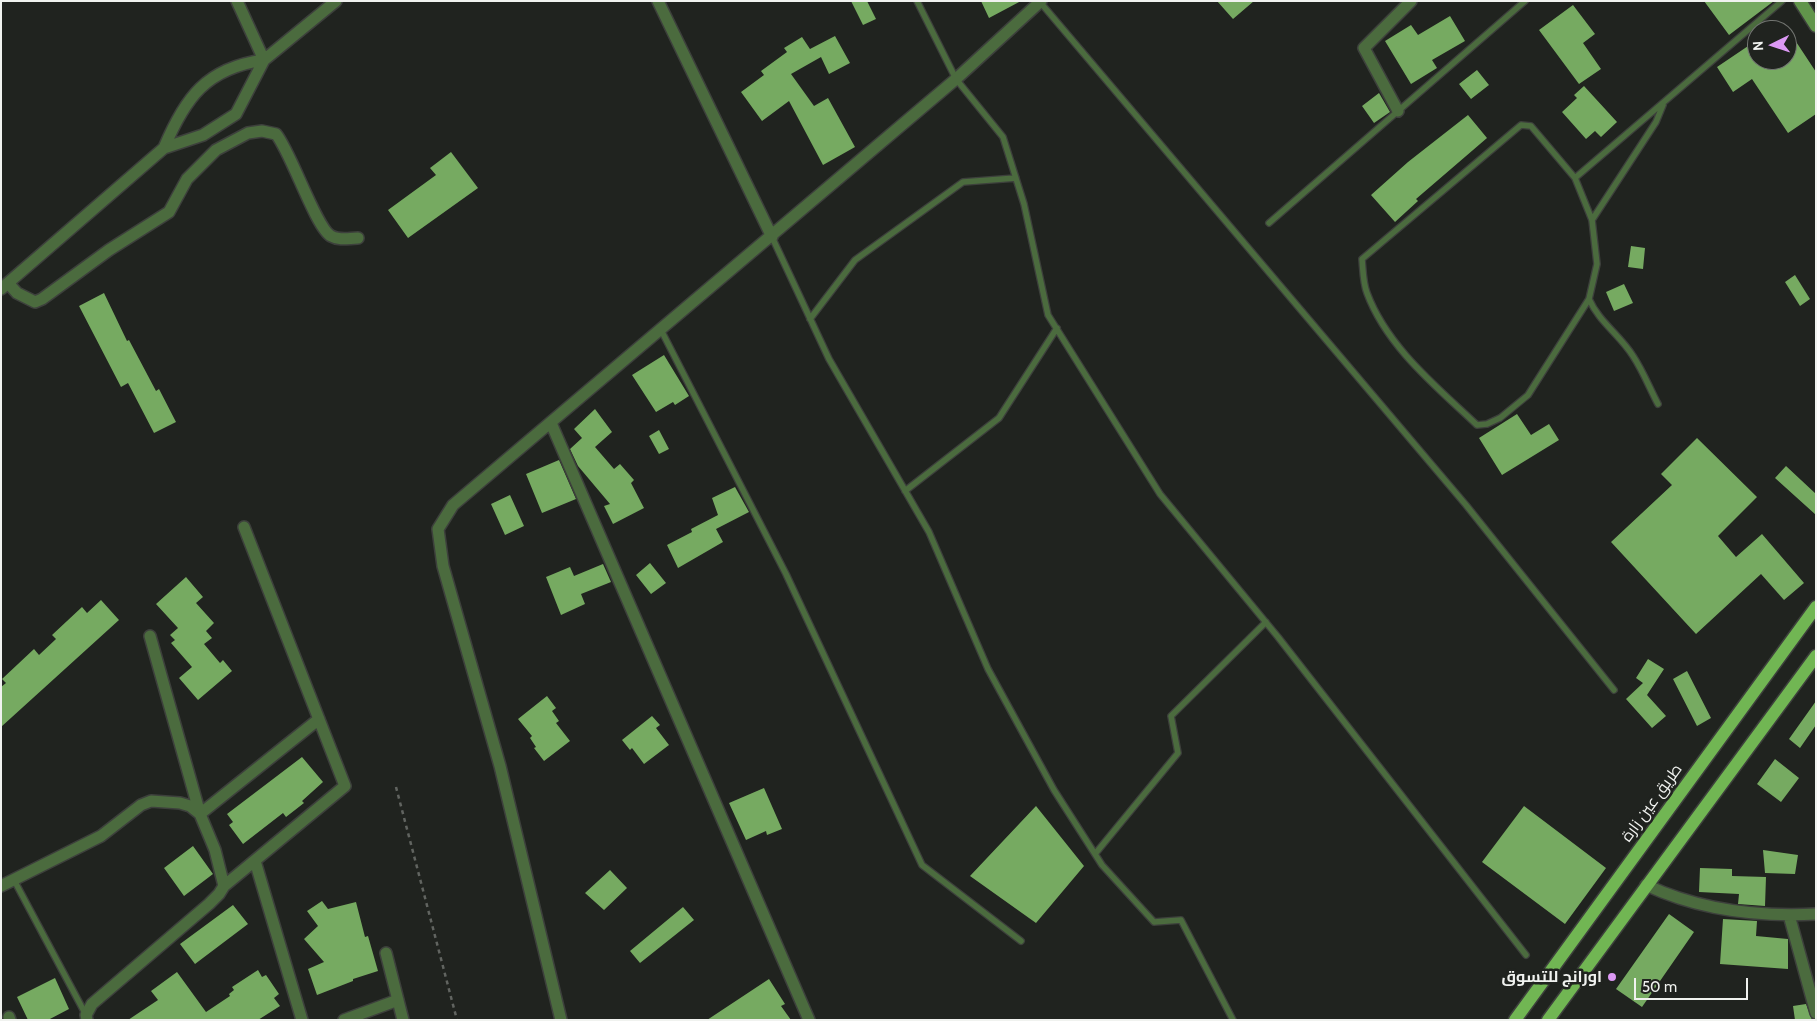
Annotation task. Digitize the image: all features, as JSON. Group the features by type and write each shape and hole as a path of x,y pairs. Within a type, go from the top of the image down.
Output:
{"main road":[{"name":"طريق عين زارة","path":"1515,1020 1816,607"},
{"path":"1548,1020 1816,656"}],"street":[{"path":"237,1 264,60"},
{"path":"336,1 264,60 236,114 203,135 164,148 5,286 26,299 35,302 42,299 109,250 147,228 169,212 187,179 216,150 248,133 262,131 276,134 284,144 292,167 325,232 338,239 358,238"},
{"path":"658,1 772,237"},
{"path":"1398,111 1364,48 1411,1"},
{"path":"1800,1 1816,26"},
{"path":"561,1020 500,766 443,566 438,529 453,505 660,328 772,237 956,79 1041,2"},
{"path":"164,148 178,117 192,95 220,74 239,64 264,60"},
{"path":"551,422 809,1020"},
{"path":"86,1017 92,1004 209,904 224,886 344,786 244,527"},
{"path":"150,636 200,814 215,850 224,886"},
{"path":"200,814 319,719"},
{"path":"1,886 101,836 141,805 151,801 180,803 190,806 200,814"},
{"path":"254,861 302,1020"},
{"path":"1646,885 1664,894 1704,906 1789,915 1816,914"},
{"path":"1789,915 1816,1013"},
{"path":"386,953 403,1020"},
{"path":"344,1020 398,1000"}],"lane":[{"path":"917,1 956,79 1003,137 1024,204 1048,315 1160,494 1266,622 1526,954"},
{"path":"1268,223 1525,1"},
{"path":"1575,178 1663,105 1782,1"},
{"path":"1041,2 1466,505 1614,690"},
{"path":"1592,220 1656,122 1663,105"},
{"path":"1521,125 1532,126 1575,178 1592,220 1597,264 1589,299 1528,395 1500,418 1487,424 1477,425 1413,363 1384,325 1366,293 1362,259 1521,125"},
{"path":"810,319 855,260 963,182 1016,178"},
{"path":"772,237 829,360 929,532 988,669 1054,790 1095,854 1154,922 1182,920 1233,1020"},
{"path":"1589,299 1596,314 1618,336 1634,356 1658,404"},
{"path":"660,328 786,574 922,865 1021,941"},
{"path":"905,491 999,418 1057,328"},
{"path":"1095,854 1178,753 1171,716 1266,622"},
{"path":"14,880 86,1017"}],"path":[{"path":"396,787 457,1020"}],"building":[{"path":"851,1 867,1 876,19 863,25"},
{"path":"981,1 1021,1 989,18"},
{"path":"1217,1 1254,1 1233,19"},
{"path":"1704,1 1774,1 1747,20 1729,35"},
{"path":"1573,5 1595,34 1583,43 1601,69 1579,84 1539,30"},
{"path":"1450,16 1465,41 1432,60 1437,68 1411,84 1385,41 1411,25 1418,35"},
{"path":"835,36 850,63 829,74 821,57 791,74 814,106 828,98 855,147 823,165 789,101 762,121 741,92 764,75 761,71 787,52 784,48 802,37 810,49"},
{"path":"1797,43 1816,72 1816,114 1788,133 1752,79 1733,92 1717,67 1747,47 1747,70 1797,70"},
{"path":"1477,70 1489,85 1471,99 1459,84"},
{"path":"1584,86 1617,122 1601,137 1595,131 1586,139 1562,112 1577,98 1574,95"},
{"path":"1379,93 1390,112 1374,123 1362,106"},
{"path":"1468,115 1487,138 1416,199 1418,201 1395,222 1371,195 1408,162"},
{"path":"451,152 478,188 408,238 388,210 436,175 430,168"},
{"path":"1631,246 1645,248 1643,269 1628,267"},
{"path":"1795,275 1810,299 1800,306 1785,282"},
{"path":"1624,284 1633,303 1614,311 1606,292"},
{"path":"104,293 127,341 129,340 156,391 159,389 176,422 154,433 128,383 121,387 79,306"},
{"path":"664,355 689,396 675,405 673,402 656,412 632,375"},
{"path":"595,409 612,432 595,447 614,469 620,464 634,480 631,483 644,508 613,524 604,506 610,504 578,466 570,449 582,438 574,429"},
{"path":"1517,414 1531,435 1549,424 1559,440 1502,475 1479,438"},
{"path":"659,430 669,449 659,454 649,436"},
{"path":"1697,438 1757,497 1718,536 1736,557 1762,534 1804,583 1784,600 1761,574 1696,634 1611,542 1672,485 1661,474"},
{"path":"559,460 576,499 542,513 526,474"},
{"path":"1786,466 1816,494 1816,515 1775,478"},
{"path":"735,487 749,512 716,529 723,542 678,568 667,545 692,532 691,529 718,515 712,498"},
{"path":"510,495 524,526 505,535 491,504"},
{"path":"650,563 666,583 651,594 636,575"},
{"path":"603,564 611,582 581,594 585,604 561,615 546,577 570,567 574,576"},
{"path":"186,577 203,597 196,603 214,623 206,631 212,638 204,644 220,663 223,660 232,671 198,700 179,678 192,667 171,643 175,640 170,635 178,628 156,604"},
{"path":"101,600 119,620 1,727 1,687 6,683 2,679 34,649 39,655 56,639 52,635 82,607 87,613"},
{"path":"1648,659 1664,669 1647,695 1666,716 1652,728 1626,699 1643,683 1636,678"},
{"path":"1687,671 1711,718 1697,726 1673,679"},
{"path":"547,696 556,708 552,711 559,721 556,723 570,741 544,761 534,748 536,747 530,738 532,736 518,719"},
{"path":"1816,701 1816,725 1800,748 1789,739"},
{"path":"652,716 660,725 656,728 669,745 644,764 632,748 630,750 622,740"},
{"path":"302,757 323,782 302,801 304,803 286,817 283,813 243,844 229,825 233,822 227,814"},
{"path":"1775,759 1799,778 1781,802 1757,784"},
{"path":"764,788 782,829 767,835 766,831 746,840 729,803"},
{"path":"1036,806 1084,866 1036,923 970,876"},
{"path":"1524,806 1606,868 1565,924 1482,862"},
{"path":"193,846 213,874 184,896 164,868"},
{"path":"1763,850 1798,855 1795,874 1765,873"},
{"path":"1700,868 1732,869 1732,876 1766,877 1765,906 1738,904 1739,894 1699,892"},
{"path":"610,870 627,888 604,910 585,893"},
{"path":"322,901 328,909 356,902 365,937 368,936 378,971 353,979 353,981 317,995 308,969 324,962 304,939 318,926 307,911"},
{"path":"233,905 248,924 195,964 180,944"},
{"path":"683,907 694,920 640,963 630,951"},
{"path":"1669,914 1694,932 1642,1007 1616,989"},
{"path":"1723,919 1757,921 1756,936 1788,939 1788,969 1720,964"},
{"path":"258,970 262,977 266,975 279,994 274,998 280,1006 258,1020 128,1020 158,1000 151,991 177,972 206,1012 230,996 229,994 234,990 232,987"},
{"path":"55,978 69,1009 48,1020 28,1020 17,997"},
{"path":"769,979 785,1004 781,1006 791,1020 707,1020"},
{"path":"1806,1004 1812,1020 1795,1020 1793,1006"}],"place":[{"name":"اورانج للتسوق","path":"1612,977"}]}
